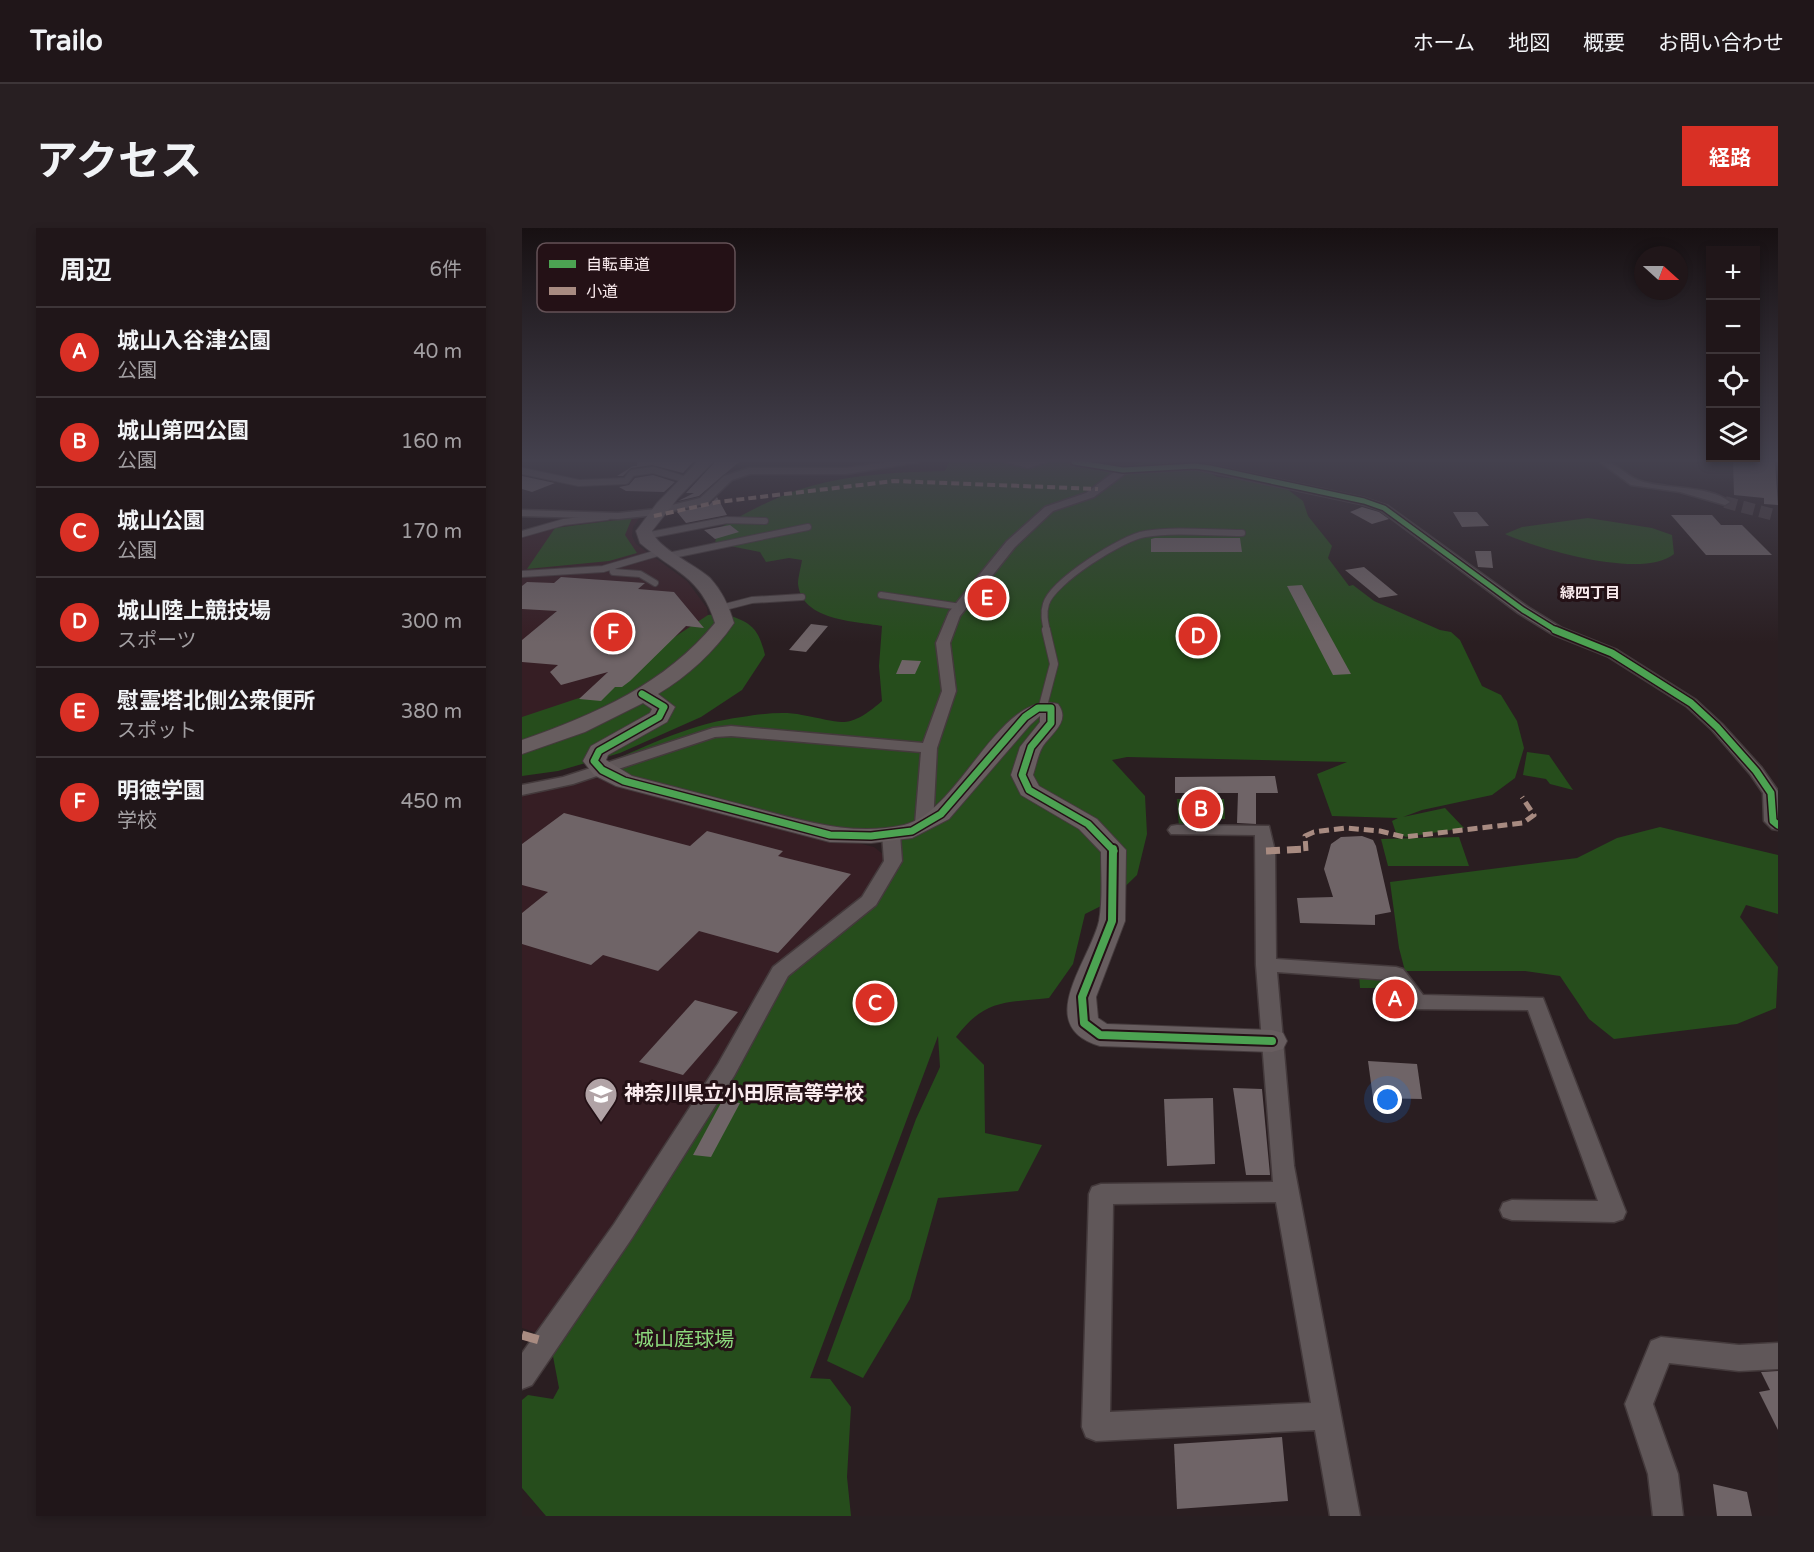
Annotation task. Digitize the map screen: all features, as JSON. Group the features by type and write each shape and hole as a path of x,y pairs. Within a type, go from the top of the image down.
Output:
{"street":[{"path":"522,747 584,726 642,694 711,644 725,622 721,608 705,581 665,554 645,536 648,522"},
{"path":"924,824 929,748 949,691 943,643 954,615 1011,544 1034,522"},
{"path":"1403,522 1523,610 1557,631 1612,653 1691,703 1717,727 1756,771 1771,793 1773,821 1778,825"},
{"path":"642,694 664,707 659,717 599,751 594,761 602,770 624,781 830,836 912,831 941,814 1022,720 1043,706 1051,708 1051,723 1030,747 1022,775 1029,790 1088,824 1114,850 1112,921 1082,997 1084,1023 1100,1035 1272,1041"},
{"path":"522,790 602,770 713,733 730,731 929,748"},
{"path":"1178,830 1263,830 1266,851 1266,965 1287,1192 1345,1516"},
{"path":"522,1376 623,1231 713,1090 780,972 869,901 893,861 891,834"},
{"path":"1266,965 1396,974 1417,1002 1536,1003 1614,1212 1512,1210"},
{"path":"1287,1192 1101,1194 1096,1427 1326,1416"},
{"path":"1668,1516 1663,1474 1639,1404 1661,1350 1739,1358 1778,1356"}],"lane":[{"path":"522,534 564,522"},
{"path":"645,536 716,522"},
{"path":"522,574 612,567 665,554 808,526"},
{"path":"1043,706 1054,664 1046,630 1046,602 1059,586 1102,553 1133,537 1144,534 1242,533"},
{"path":"612,567 613,572 645,575 655,583"},
{"path":"881,595 961,607"},
{"path":"721,608 752,600 802,597"}],"shaded area":[{"path":"586,522 636,522 632,536 636,544 687,581 707,608 708,617 522,739 522,537 548,527"},
{"name":"神奈川県立小田原高等学校","path":"597,778 874,847 884,855 885,860 871,890 779,963 744,1013 730,1043 542,1335 522,1328 522,793"}],"green space":[{"path":"600,522 630,522 625,535 637,553 609,561 527,569 555,528"},
{"name":"城山庭球場","path":"730,522 1313,522 1332,546 1328,558 1349,586 1353,585 1374,601 1440,630 1451,632 1460,640 1482,686 1501,695 1517,721 1524,748 1515,778 1492,795 1422,810 1403,817 1445,808 1464,828 1406,837 1396,833 1392,821 1398,818 1332,816 1317,774 1347,762 1127,757 1112,760 1145,796 1147,834 1137,875 1109,902 1085,914 1073,964 1049,998 1007,1003 986,1009 966,1025 956,1037 984,1065 985,1133 1042,1145 1018,1191 938,1198 910,1299 863,1378 827,1361 916,1119 940,1067 938,1036 810,1378 830,1379 851,1407 847,1477 851,1516 546,1516 522,1488 522,1400 528,1395 553,1399 559,1388 552,1351 785,974 897,864 882,843 647,783 603,765 706,724 765,714 788,713 844,722 860,717 882,701 879,666 882,626 831,617 819,612 802,596 798,584 802,560 789,558 766,562 760,552 715,543 718,529"},
{"path":"1558,522 1614,522 1652,528 1672,535 1674,554 1659,561 1639,564 1590,559 1541,547 1505,534 1522,527"},
{"path":"722,613 740,619 751,626 759,637 765,655 742,690 701,717 620,753 558,771 522,776 522,717 585,696 708,615"},
{"path":"1527,752 1549,755 1573,790 1550,784 1546,779 1523,775"},
{"path":"1177,799 1224,799 1225,819 1198,819 1198,827 1179,827"},
{"path":"1660,827 1778,855 1778,914 1746,905 1740,917 1778,967 1776,1008 1737,1024 1614,1039 1589,1019 1560,976 1525,971 1405,971 1399,948 1390,882 1577,858 1617,838"},
{"path":"1459,837 1469,866 1388,866 1381,839"},
{"path":"1359,974 1393,976 1417,1010 1386,1013 1375,988 1360,988"}],"building":[{"path":"1459,522 1486,522 1489,526 1462,527"},
{"path":"1677,522 1718,522 1721,525 1742,525 1772,555 1706,555"},
{"path":"730,525 739,532 715,539 704,530"},
{"path":"1240,538 1242,552 1151,552 1151,539"},
{"path":"1475,551 1491,551 1493,568 1478,567"},
{"path":"1364,567 1398,595 1379,598 1345,570"},
{"path":"561,577 645,583 638,589 674,592 704,628 686,626 630,681 622,687 615,687 601,701 579,699 608,672 561,685 550,672 558,665 522,662 522,640 557,611 522,609 522,586 527,582 554,583"},
{"path":"1302,585 1351,674 1333,675 1287,586"},
{"path":"811,624 828,626 806,652 789,650"},
{"path":"902,660 921,661 915,674 896,674"},
{"path":"1275,776 1278,793 1256,793 1256,824 1237,823 1238,793 1175,793 1175,777"},
{"path":"564,813 690,846 707,831 783,851 778,856 851,874 778,953 699,931 658,971 603,955 591,965 522,944 522,913 548,892 522,885 522,844"},
{"path":"1362,836 1373,840 1376,846 1391,912 1375,915 1375,925 1300,923 1297,898 1333,897 1324,869 1331,844 1341,837"},
{"path":"695,1000 738,1012 683,1075 639,1062"},
{"path":"1368,1061 1417,1064 1422,1099 1373,1098"},
{"path":"1233,1088 1262,1089 1270,1175 1246,1175"},
{"path":"1213,1098 1215,1164 1167,1166 1164,1099"},
{"path":"722,1101 740,1103 711,1157 693,1155"},
{"path":"1778,1371 1778,1430 1759,1392 1770,1390 1761,1372"},
{"path":"1282,1437 1288,1501 1177,1509 1174,1444"},
{"path":"1713,1484 1747,1492 1752,1516 1717,1516"}],"marked path":[{"path":"1266,851 1306,851 1305,836 1314,832 1345,828 1380,831 1404,837 1523,823 1534,815 1522,797"},
{"path":"522,1335 546,1342"}],"cycle path":[{"path":"1403,522 1523,610 1557,631 1612,653 1691,703 1717,727 1756,771 1771,793 1773,821 1778,825"},
{"path":"642,694 664,707 659,717 599,751 594,761 602,770 624,781 830,835 871,836 912,831 941,814 1025,717 1038,708 1051,708 1051,723 1031,747 1022,775 1029,790 1088,824 1114,850 1112,921 1082,997 1084,1023 1100,1035 1272,1041"}],"place":[{"name":"慰霊塔北側公衆便所","path":"987,598"},
{"name":"明徳学園","path":"613,632"},
{"name":"城山陸上競技場","path":"1198,636"},
{"name":"城山第四公園","path":"1201,809"},
{"name":"城山入谷津公園","path":"1395,999"},
{"name":"城山公園","path":"875,1003"},
{"name":"神奈川県立小田原高等学校","path":"601,1123"}],"district":[{"name":"緑四丁目","path":"1590,593"}]}
